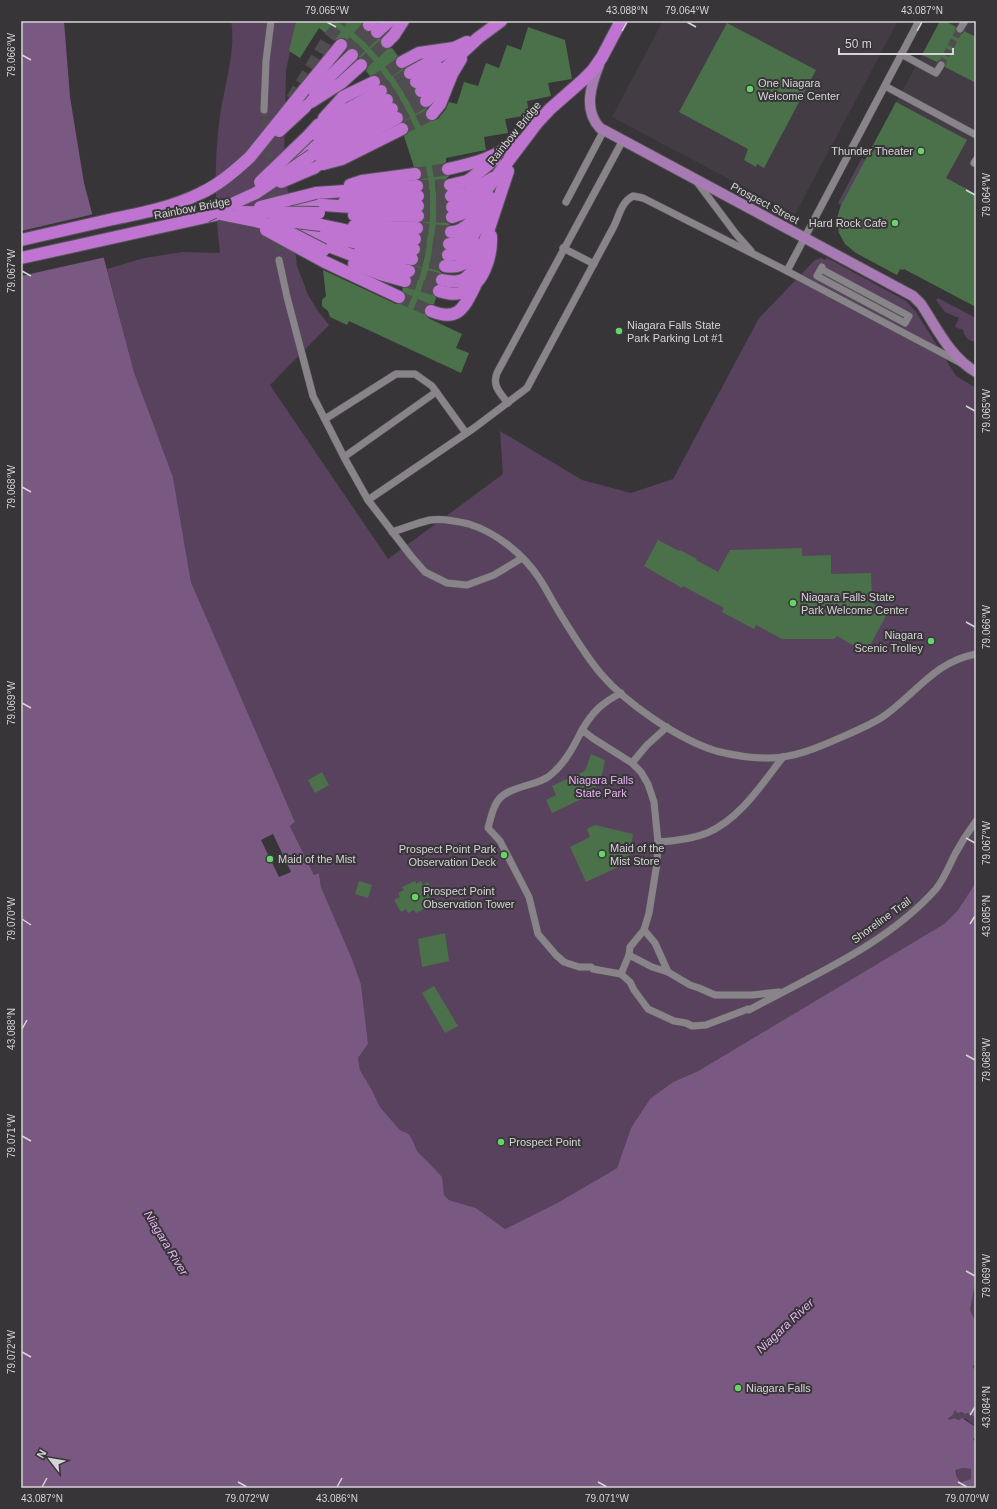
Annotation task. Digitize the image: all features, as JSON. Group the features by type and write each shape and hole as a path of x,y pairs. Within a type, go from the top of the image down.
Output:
{"highway":[{"path":"377,32 389,21"},
{"path":"377,32 399,21"},
{"path":"377,32 394,35 403,21"},
{"path":"457,55 418,87 482,34 501,21"},
{"name":"Rainbow Bridge","path":"451,201 467,212 475,205 505,170 525,137 550,108 588,75 602,57 620,21"},
{"name":"Rainbow Bridge","path":"21,240 150,211 179,202 214,186 233,173 293,118 307,104 349,53 305,85 250,157"},
{"path":"402,62 420,53 457,55"},
{"path":"432,114 440,104 457,55"},
{"path":"239,211 256,193 311,144 318,125 386,100"},
{"path":"239,211 273,171 311,144 332,141 386,100"},
{"path":"316,167 336,151 386,100"},
{"path":"451,201 467,181 537,123"},
{"path":"256,193 316,167 342,159 402,129"},
{"path":"448,168 489,158 506,150"},
{"path":"451,201 465,203 490,180 505,170"},
{"path":"483,271 476,282 464,292 452,294 440,286 461,281 473,271 480,258 486,214 505,170"},
{"path":"486,214 461,230 448,249 459,254 466,249 486,214 505,170"},
{"path":"206,216 275,204 319,193 416,217"},
{"path":"323,230 365,198 416,217"},
{"path":"275,204 363,253 416,217"},
{"path":"239,211 286,225 323,230 365,226 416,217"},
{"path":"239,211 323,230 399,297"},
{"name":"Rainbow Bridge","path":"21,258 206,216 239,211 257,212 323,230 365,216 416,217"},
{"path":"257,212 286,225 323,230 367,270 407,276"},
{"path":"430,311 450,316 459,311 467,302 490,254 486,214"}],"main road":[{"path":"604,130 594,120 590,104 593,82 608,46"},
{"name":"Prospect Street","path":"604,130 913,296 921,304 954,354 966,366 976,372"}],"street":[{"path":"264,110 266,61 271,21"},
{"path":"787,270 919,21"},
{"path":"960,29 965,21"},
{"path":"901,54 936,74 941,65"},
{"path":"885,86 976,135"},
{"path":"566,202 604,130"},
{"path":"508,403 496,386 495,376 563,248 623,140"},
{"path":"695,179 736,234 754,254"},
{"path":"368,500 466,433 524,391 530,384 614,228 622,208 633,196 640,196 787,270 966,366"},
{"path":"563,248 594,264"},
{"path":"279,260 287,298 313,396 368,500 392,532 425,572 446,583 467,585 494,575 522,558"},
{"path":"822,267 823,270 909,316 905,323 817,276 822,267"},
{"path":"325,419 396,374 415,374 432,386 466,433"},
{"path":"344,457 436,392"},
{"path":"392,532 431,520 458,522 473,526 494,536 522,558 540,579 558,611 601,674 621,693 667,727 700,745 716,751 767,758 783,757 816,748 874,722 893,710 928,678 943,667 955,660 976,654"},
{"path":"582,730 632,762 641,772 648,784 654,802 658,842 654,883 644,930 630,947 629,955 621,974 593,969 592,967 579,967 564,962 556,955 538,934 529,897 500,841 488,828 495,803 499,797 505,793 547,778 574,747 582,730 596,709 621,693"},
{"path":"632,762 647,745 667,727"},
{"path":"658,842 706,833 720,825 738,811 753,796 783,757"},
{"name":"Shoreline Trail","path":"621,974 630,982 648,1009 674,1021 686,1023 692,1026 706,1025 748,1010 830,968 860,950 914,912 937,888 966,834 976,821"},
{"path":"644,930 655,943 668,972"},
{"path":"629,955 652,967 668,972 690,985 715,995 752,995 775,993 787,990"}],"shaded area":[{"path":"663,21 898,21 795,214 612,117"},
{"path":"940,21 968,21 976,25 976,307 904,269 900,269 897,275 856,253 843,241 837,224 841,205"}],"green space":[{"name":"Niagara Falls State Park","path":"231,21 296,21 286,71 284,160 297,266 308,295 329,325 270,385 388,559 503,474 500,431 582,480 631,493 673,479 759,318 815,260 821,258 825,260 827,258 906,301 916,312 956,376 976,388 976,882 958,910 944,924 698,1071 673,1082 631,1128 617,1168 557,1203 505,1229 476,1208 449,1200 444,1195 441,1177 417,1151 409,1134 400,1130 380,1107 360,1070 358,1058 368,1044 361,984 352,959 321,887 319,873 314,875 290,826 295,822 191,582 173,477 134,372 107,269 144,258 183,252 220,253 216,205 216,156 221,112 231,59"},
{"path":"862,158 865,160 841,205 838,203"},
{"path":"938,298 976,318 976,342 968,339 963,330 955,327 959,318 945,312 936,300"},
{"path":"976,1278 976,1322 970,1310"},
{"path":"955,1410 965,1414 968,1413 976,1418 975,1426 966,1419 960,1420 954,1418 949,1420 948,1418 952,1416"},
{"path":"963,1468 971,1469 971,1479 961,1482 957,1477 956,1472 957,1470"}],"water":[{"name":"Niagara River","path":"21,21 64,21 70,97 84,183 134,372 173,477 191,582 295,822 290,826 314,875 319,873 321,887 352,959 361,984 368,1044 358,1058 360,1070 380,1107 400,1130 409,1134 417,1151 442,1177 444,1195 449,1200 476,1208 505,1229 557,1203 617,1168 631,1128 650,1099 673,1082 698,1071 944,924 958,910 976,882 976,1278 970,1310 976,1322 976,1364 973,1366 976,1373 976,1418 968,1413 958,1413 955,1410 952,1416 948,1418 949,1420 954,1418 959,1420 962,1418 974,1426 976,1421 976,1437 973,1439 976,1443 976,1488 21,1488","holes":["963,1468 971,1469 971,1479 961,1482 956,1475 956,1470"]}],"pier":[{"path":"94,214 106,257 21,276 21,231"},
{"path":"273,834 291,872 279,877 261,840"}],"building":[{"path":"296,21 363,21 362,28 364,31 370,32 371,37 374,39 381,38 381,47 385,49 392,48 398,56 395,61 395,65 398,69 404,69 403,76 409,80 409,86 414,89 415,96 419,98 420,106 427,108 425,116 431,121 438,119 446,109 449,102 457,104 464,82 478,86 486,63 499,68 507,45 521,50 528,27 565,40 572,79 548,83 551,96 527,101 529,115 505,119 508,133 484,137 486,150 446,158 446,162 441,166 442,174 449,176 445,180 443,186 446,191 444,197 447,202 445,206 447,212 445,219 447,223 451,224 444,230 446,237 442,241 442,245 444,249 441,255 442,259 438,266 438,270 442,273 436,276 436,284 432,289 432,293 436,298 434,304 429,304 426,306 424,312 428,318 462,334 456,348 469,353 461,373 349,321 347,325 330,317 328,311 322,306 322,300 326,296 323,270 396,304 404,303 406,296 402,290 403,288 410,287 412,283 412,278 416,272 414,266 419,260 418,255 421,250 421,234 424,229 422,222 425,216 423,211 425,206 423,201 425,195 423,190 424,185 420,179 422,173 418,167 414,167 404,136 408,133 409,126 403,122 404,115 399,111 398,105 394,102 393,96 388,93 387,87 381,84 381,79 378,76 370,76 366,71 368,63 364,58 359,58 357,50 351,48 347,49 348,46 346,39 342,38 335,40 319,28 300,58 289,51"},
{"path":"940,21 945,21 956,27 955,31 958,33 962,34 964,31 976,37 976,83 945,67 946,63 943,61 939,60 937,62 922,55"},
{"path":"727,23 816,70 764,168 757,164 756,167 744,160 748,149 679,112"},
{"path":"896,102 967,140 946,178 976,194 976,307 904,269 900,269 897,275 856,253 845,244 839,233 837,218 841,205"},
{"name":"Niagara Falls State Park Welcome Center","path":"658,540 697,559 696,560 718,572 730,550 802,548 802,556 831,555 831,574 871,573 872,603 888,612 866,653 837,636 834,639 782,639 756,625 754,629 722,612 724,608 683,586 682,588 644,566"},
{"path":"591,754 605,760 602,774 592,794 552,813 546,800 556,795 552,786 585,771"},
{"path":"322,772 329,785 315,793 308,780"},
{"name":"Maid of the Mist Store","path":"595,825 633,834 629,862 586,882 570,847 590,837 587,829"},
{"path":"359,881 372,885 368,898 355,894"},
{"name":"Prospect Point Observation Tower","path":"415,881 416,884 421,881 423,885 428,882 435,895 429,897 431,901 426,903 428,907 416,913 414,910 408,913 406,909 401,912 394,900 400,897 398,893 404,890 402,887"},
{"path":"445,933 449,961 422,967 418,939"},
{"path":"434,986 458,1026 445,1033 422,993"}],"tunnel":[{"path":"292,99 327,40 342,21"},
{"path":"346,50 369,25"},
{"path":"941,65 960,29"},
{"path":"352,55 377,32"},
{"path":"361,65 387,42"},
{"path":"374,82 402,62"},
{"path":"381,91 410,73"},
{"path":"387,100 416,82"},
{"path":"392,109 421,91"},
{"path":"397,118 426,101"},
{"path":"264,110 274,206"},
{"path":"402,129 432,114"},
{"path":"415,174 448,169"},
{"path":"417,186 450,185"},
{"path":"418,196 451,196"},
{"path":"418,206 452,207"},
{"path":"418,216 452,217"},
{"path":"417,228 451,232"},
{"path":"276,235 279,260"},
{"path":"415,239 449,244"},
{"path":"414,249 448,255"},
{"path":"412,259 445,266"},
{"path":"409,271 442,280"},
{"path":"405,281 439,291"},
{"path":"399,297 431,311"}],"place":[{"name":"One Niagara Welcome Center","path":"750,89"},
{"name":"Thunder Theater","path":"921,151"},
{"name":"Hard Rock Cafe","path":"895,223"},
{"name":"Niagara Falls State Park Parking Lot #1","path":"619,331"},
{"name":"Niagara Falls State Park Welcome Center","path":"793,603"},
{"name":"Niagara Scenic Trolley","path":"931,641"},
{"name":"Maid of the Mist Store","path":"602,854"},
{"name":"Prospect Point Park Observation Deck","path":"504,855"},
{"name":"Maid of the Mist","path":"270,859"},
{"name":"Prospect Point Observation Tower","path":"415,897"},
{"name":"Prospect Point","path":"501,1142"},
{"name":"Niagara Falls","path":"738,1388"}]}
